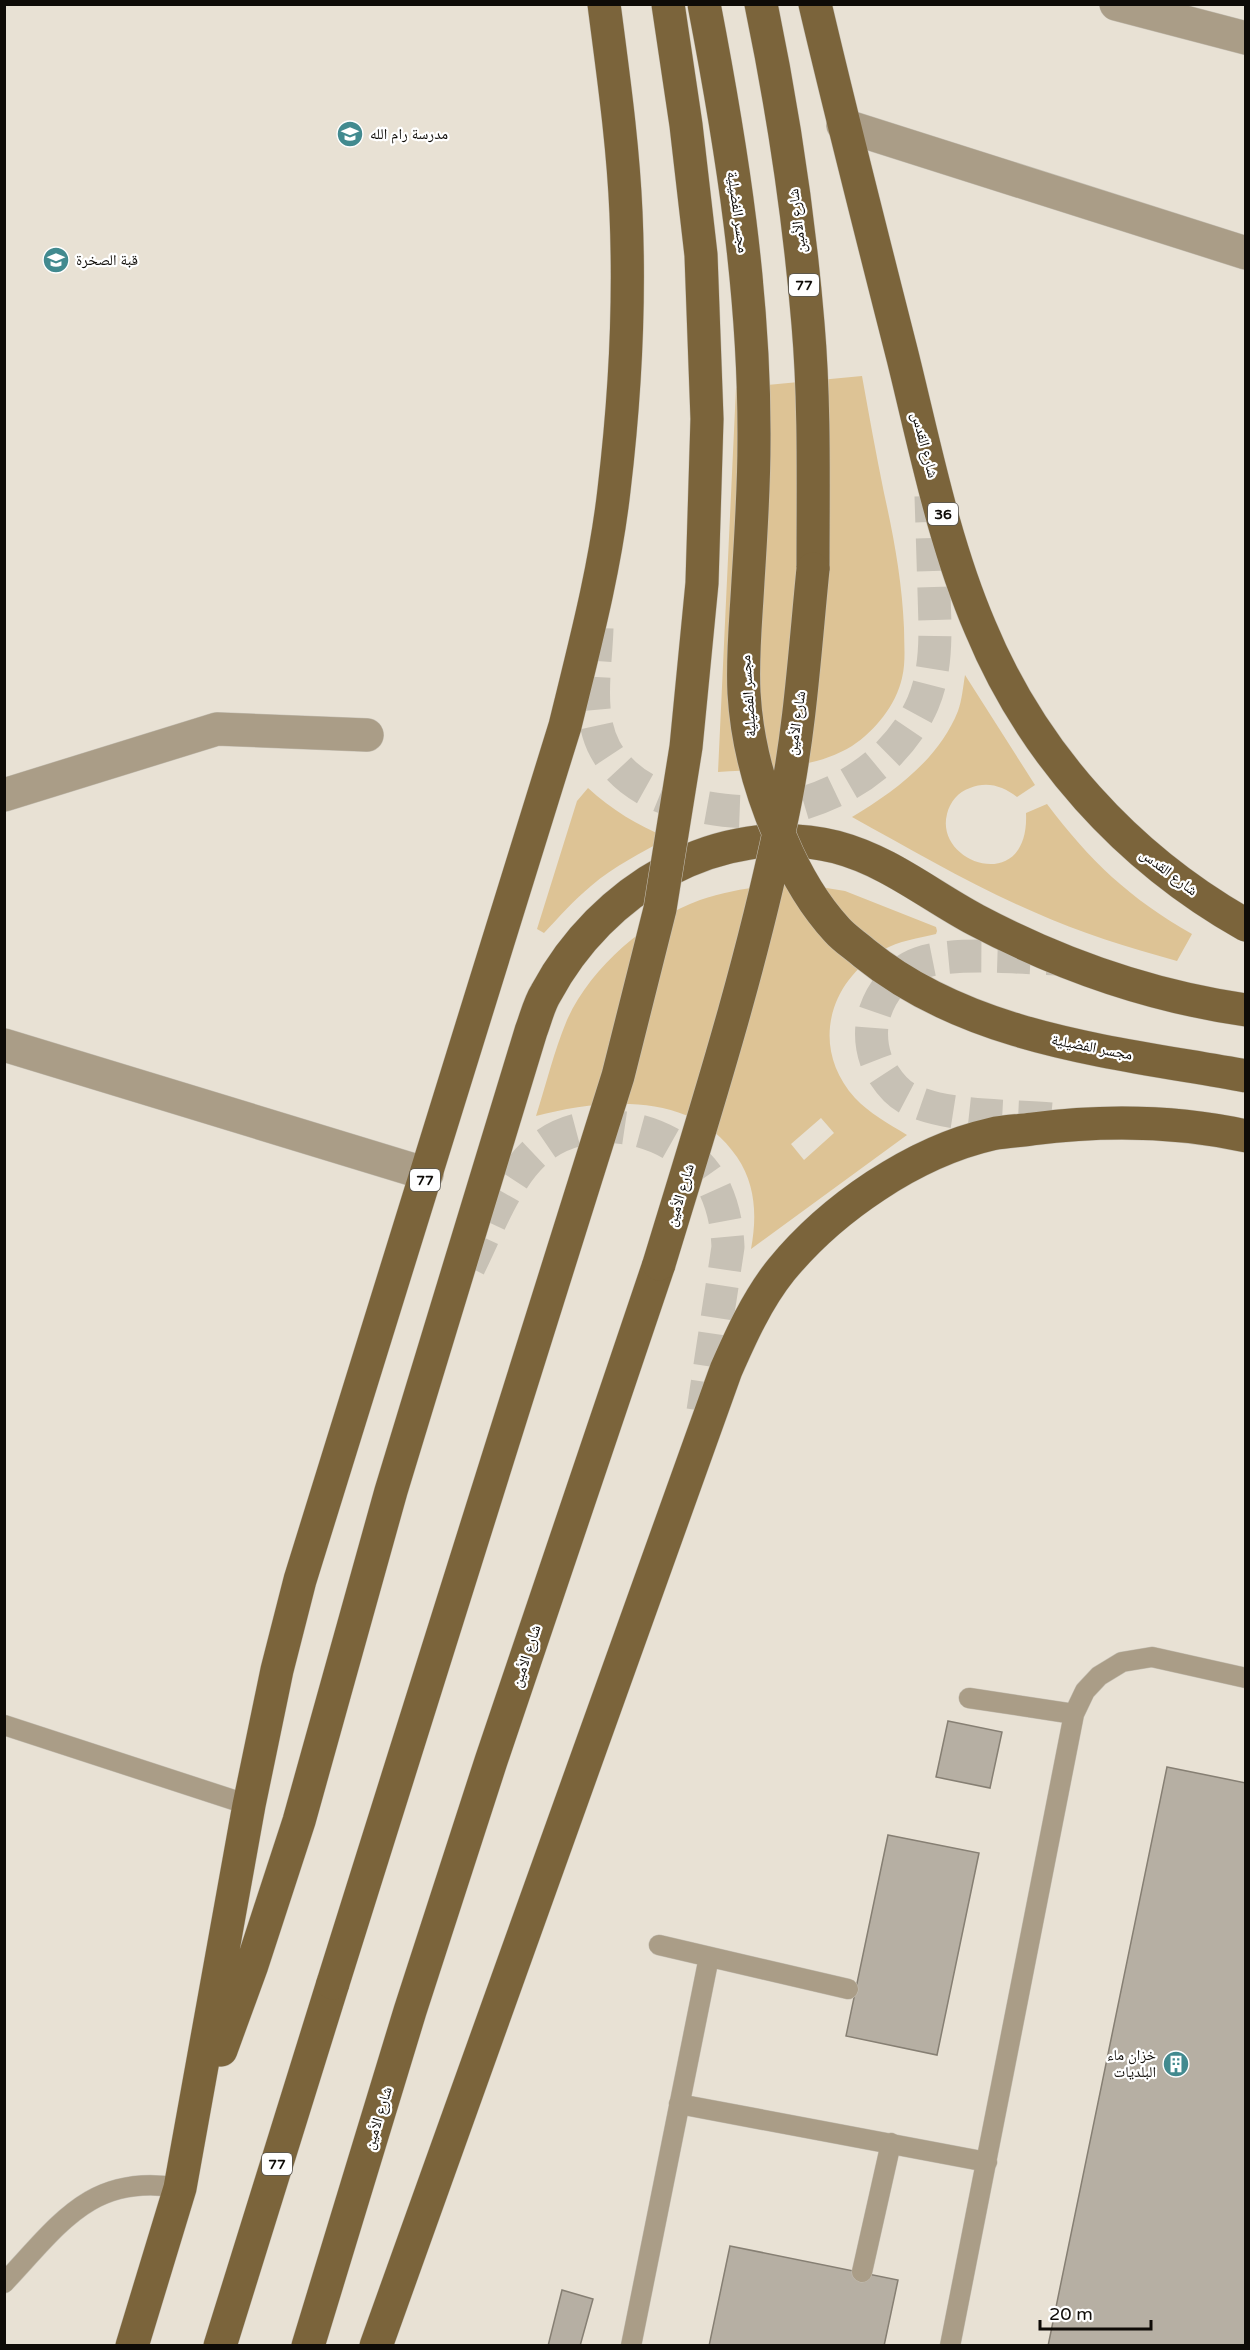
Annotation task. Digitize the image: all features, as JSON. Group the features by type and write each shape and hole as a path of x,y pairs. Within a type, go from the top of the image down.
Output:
{"main road":[{"name":"77","path":"132,2346 180,2188 249,1805 277,1670 300,1580 565,726 599,587 614,491 624,394 627,298 626,223 620,127 604,4"},
{"name":"77","path":"220,2346 618,1076 660,909 687,735 702,583 707,419 701,255 686,125 668,4"},
{"name":"مجسر الفضيلية","path":"704,4 734,176 748,281 753,362 753,515 743,660 747,727 770,814 788,856 811,895 838,931 878,964 921,992 979,1017 1044,1038 1245,1076"},
{"name":"شارع الأمين","path":"308,2346 410,2011 495,1750 659,1264 728,1037 759,921 784,806 802,688 813,569 814,447 808,326 796,205 778,85 761,4"},
{"name":"شارع القدس","path":"815,4 843,125 960,575 980,628 1005,679 1034,728 1056,760 1094,806 1166,874 1245,925"},
{"name":"77","path":"193,2119 252,1965 296,1831 390,1491 531,1030 545,994 567,958 592,928 644,883 673,866 704,853 736,845 769,841 802,842 835,847 865,856 893,869 963,913 1057,959 1160,994 1245,1010"},
{"path":"376,2346 726,1370 749,1319 780,1272 809,1239 845,1208 881,1183 917,1162 956,1145 992,1134 1055,1126 1118,1124 1177,1127 1245,1136"}],"street":[{"path":"1116,4 1245,38"},
{"path":"843,125 1245,252"},
{"path":"4,795 217,729 367,735"},
{"path":"4,1045 427,1174"}],"lane":[{"path":"951,2346 1074,1714 1085,1691 1099,1676 1122,1662 1152,1657 1245,1678"},
{"path":"969,1698 1074,1714"},
{"path":"4,1725 249,1805"},
{"path":"659,1945 848,1989"},
{"path":"631,2346 709,1957"},
{"path":"680,2104 987,2162"},
{"path":"862,2272 891,2143"},
{"path":"4,2283 61,2223 78,2208 97,2196 139,2184 180,2188"}],"shaded area":[{"path":"862,376 899,576 904,653 899,688 890,707 869,733 837,754 787,767 718,772 736,388"},
{"path":"965,675 1035,785 1017,797 1000,787 989,785 976,786 958,795 950,805 947,814 947,832 954,847 967,858 983,863 999,863 1014,855 1023,839 1026,813 1047,804 1095,861 1112,877 1149,907 1192,934 1177,961 1122,945 1051,920 965,879 852,817 884,797 914,773 939,744 958,711"},
{"path":"588,788 625,816 668,838 609,872 585,891 544,933 537,929 577,801"},
{"path":"771,885 808,885 845,891 936,927 937,931 936,934 889,947 864,963 849,980 838,998 831,1017 830,1038 833,1058 841,1079 866,1109 907,1135 751,1249 754,1213 748,1179 737,1157 719,1136 697,1120 672,1110 646,1105 618,1104 562,1110 536,1116 567,1020 577,1000 605,964 641,933 680,909 717,895","holes":["821,1118 834,1133 804,1160 791,1144"]}],"building":[{"path":"948,1721 1002,1732 990,1788 936,1777"},
{"name":"خزان ماء البلديات","path":"1167,1767 1246,1783 1246,2346 1048,2346"},
{"path":"888,1835 979,1853 937,2055 846,2036"},
{"path":"730,2246 898,2280 884,2346 709,2346"},
{"path":"562,2290 593,2299 580,2346 548,2346"}],"tunnel":[{"path":"597,628 594,705 599,735 612,761 631,780 667,798 727,811 761,811 786,808 811,801 857,779 878,764 911,726 923,703 931,676 935,648 931,496"},
{"path":"1051,1119 958,1112 940,1109 907,1098 893,1087 878,1065 873,1049 872,1032 874,1015 891,983 904,971 920,963 934,959 968,956 1057,959"},
{"path":"469,1267 516,1174 538,1150 559,1136 582,1129 607,1126 633,1129 657,1137 679,1149 698,1165 713,1185 722,1208 728,1247 703,1411"}],"place":[{"name":"مدرسة رام الله","path":"350,134"},
{"name":"قبة الصخرة","path":"56,260"},
{"name":"خزان ماء البلديات","path":"1176,2064"}]}
